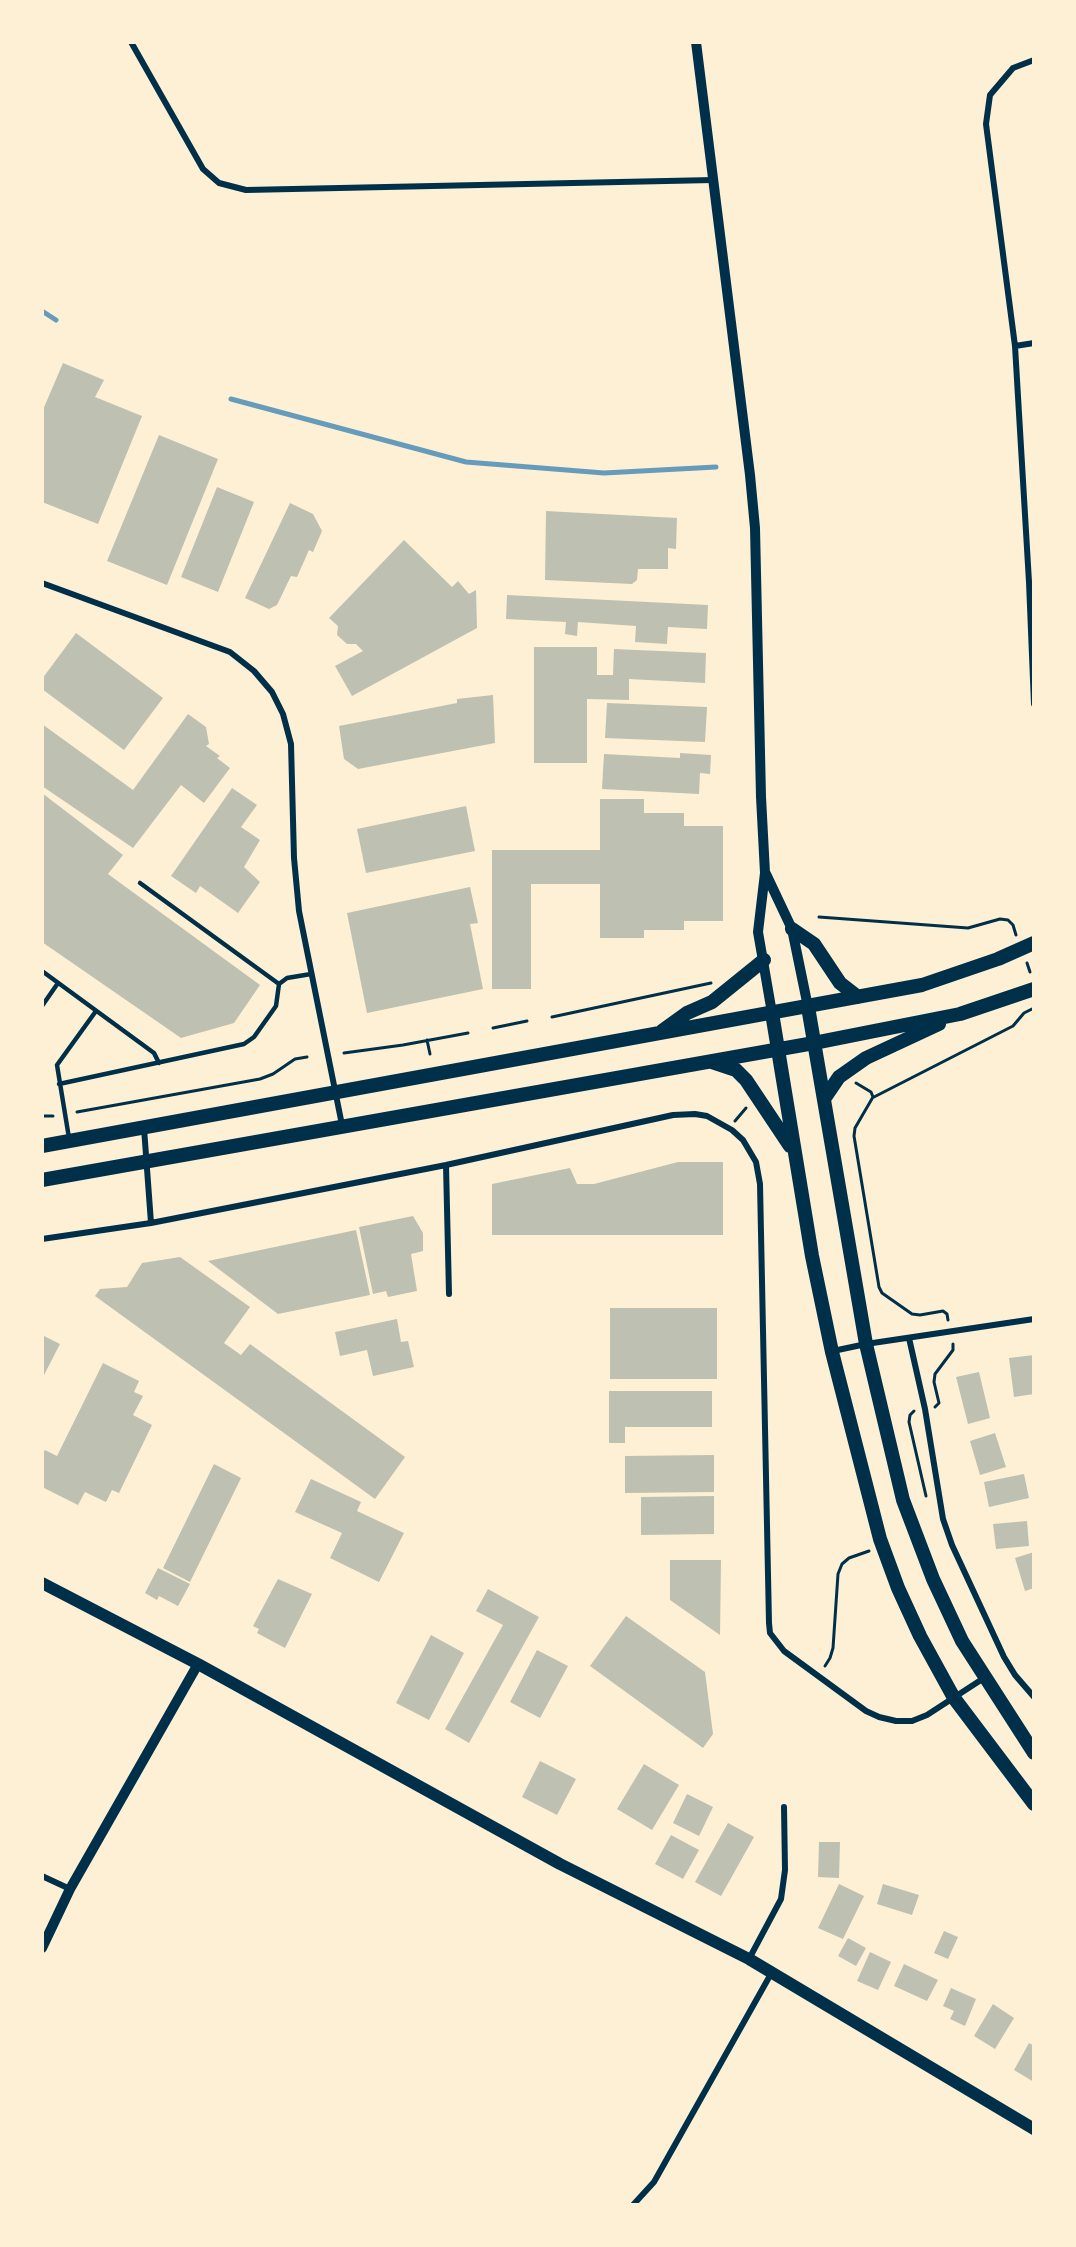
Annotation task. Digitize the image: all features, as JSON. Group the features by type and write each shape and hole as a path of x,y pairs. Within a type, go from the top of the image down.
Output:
{"main road":[{"path":"792,929 814,944 840,982 858,997"},
{"path":"42,1146 922,985 998,959 1034,943"},
{"path":"658,1034 687,1013 712,1002 745,978 764,960"},
{"path":"824,1099 839,1077 866,1058 960,1014 1034,988"},
{"path":"808,1007 866,1344 903,1500 914,1534 962,1641 1034,1753"},
{"path":"772,1013 812,1256 832,1352 883,1546 915,1626 954,1698 1034,1804"},
{"path":"42,1180 342,1125 778,1050 960,1014"},
{"path":"709,1062 736,1070 746,1080 795,1153"},
{"path":"42,1583 198,1664 560,1864 749,1959 1034,2130"}],"street":[{"path":"131,42 203,169 219,183 246,190 713,180"},
{"path":"696,42 755,528 765,873 758,932 772,1013"},
{"path":"1034,60 1013,68 990,95 986,124 1015,346 1032,582 1034,704"},
{"path":"1015,346 1034,343"},
{"path":"42,583 230,652 254,671 272,692 283,714 291,744 294,858 299,911 342,1125"},
{"path":"765,873 792,929 808,1007"},
{"path":"42,1239 151,1223 446,1165 673,1115 708,1116 729,1128 750,1149 759,1172 768,1611 771,1633 784,1651 866,1711 879,1717 912,1720 927,1715 984,1678"},
{"path":"144,1127 151,1223"},
{"path":"446,1165 449,1294"},
{"path":"832,1352 866,1344 1034,1319"},
{"path":"909,1338 925,1409 943,1519 1004,1658 1034,1697"},
{"path":"42,1948 70,1889 198,1664"},
{"path":"749,1959 781,1899 785,1870 784,1807"},
{"path":"42,1876 70,1889"},
{"path":"633,2205 654,2182 772,1972"}],"lane":[{"path":"140,883 279,984"},
{"path":"42,971 154,1053 159,1063"},
{"path":"59,1084 248,1043 276,1006 279,984 287,978 311,975"},
{"path":"42,1006 58,983"},
{"path":"69,1141 57,1070 58,1060 96,1011"}],"path":[{"path":"819,918 968,927 1000,919 1008,920 1013,925 1016,938"},
{"path":"1027,961 1030,972"},
{"path":"552,1017 713,982"},
{"path":"948,1320 947,1314 943,1311 920,1316 912,1314 882,1293 879,1287 854,1136 855,1128 873,1097 1013,1026 1024,1013 1034,1008"},
{"path":"493,1028 527,1021"},
{"path":"344,1053 468,1033"},
{"path":"427,1040 430,1054"},
{"path":"77,1112 260,1079 273,1074 295,1059 307,1057"},
{"path":"852,1080 872,1092 873,1097"},
{"path":"729,1128 748,1104"},
{"path":"42,1116 53,1116"},
{"path":"935,1407 939,1402 934,1382 935,1374 953,1350 952,1344"},
{"path":"914,1411 910,1415 909,1422 926,1498"},
{"path":"825,1666 832,1648 838,1574 842,1564 849,1557 870,1551"}],"building":[{"path":"63,363 104,380 95,397 142,416 98,524 42,502 42,412"},
{"path":"159,435 218,459 167,585 107,561"},
{"path":"217,487 254,502 218,592 181,577"},
{"path":"290,503 313,514 322,531 313,552 309,550 297,577 291,576 277,605 269,609 245,598"},
{"path":"546,511 677,518 676,549 668,548 668,569 638,569 637,580 632,584 545,580"},
{"path":"404,540 452,587 458,581 469,594 476,590 477,628 352,696 335,666 363,651 356,644 347,644 337,635 338,626 329,618"},
{"path":"507,595 708,605 707,629 668,627 667,644 635,642 636,626 578,622 577,636 565,634 566,622 506,619"},
{"path":"76,633 163,698 124,750 42,689 42,679"},
{"path":"534,647 597,647 597,675 613,675 614,649 706,653 705,683 629,679 629,700 587,699 587,763 534,763"},
{"path":"493,695 495,743 358,769 344,759 339,726 457,703 457,699"},
{"path":"607,703 707,707 705,742 605,738"},
{"path":"188,714 206,727 209,744 206,746 220,756 217,758 230,768 204,803 181,785 133,848 42,786 42,724 133,790"},
{"path":"680,753 711,755 710,774 700,773 699,794 602,789 604,754 680,758"},
{"path":"232,788 257,805 241,827 260,840 244,867 260,882 238,913 200,886 196,893 171,876"},
{"path":"42,793 123,855 108,874 260,985 234,1023 181,1038 42,942"},
{"path":"600,799 644,799 644,813 684,813 684,826 723,826 723,921 684,921 684,930 644,930 644,938 600,938 600,884 531,884 531,989 492,989 492,850 600,850"},
{"path":"466,806 475,851 366,873 357,829"},
{"path":"470,887 478,923 470,924 483,989 367,1013 347,913"},
{"path":"678,1162 723,1162 723,1235 492,1235 492,1184 570,1168 577,1184 594,1184"},
{"path":"413,1216 423,1233 423,1251 411,1254 417,1291 388,1297 386,1291 373,1294 359,1227"},
{"path":"356,1230 370,1295 278,1314 208,1261"},
{"path":"180,1257 250,1307 224,1343 241,1355 250,1344 405,1457 375,1499 95,1296 100,1289 127,1287 142,1263"},
{"path":"610,1308 717,1308 717,1379 610,1379"},
{"path":"397,1319 401,1342 408,1341 414,1367 373,1376 367,1350 340,1356 335,1332"},
{"path":"42,1335 60,1344 42,1379"},
{"path":"1034,1355 1034,1394 1014,1397 1009,1358"},
{"path":"103,1363 139,1381 134,1392 143,1396 133,1415 152,1425 119,1493 112,1490 106,1502 85,1492 78,1505 42,1487 42,1455 45,1450 57,1456"},
{"path":"979,1372 990,1418 968,1424 956,1377"},
{"path":"609,1391 712,1391 712,1427 625,1427 625,1443 609,1443"},
{"path":"995,1433 1006,1467 980,1475 970,1441"},
{"path":"714,1455 714,1492 625,1493 625,1456"},
{"path":"214,1464 241,1478 190,1582 163,1568"},
{"path":"1024,1474 1029,1498 989,1507 984,1482"},
{"path":"311,1479 361,1502 357,1511 404,1533 379,1582 330,1558 342,1533 295,1512"},
{"path":"714,1496 714,1534 641,1535 641,1497"},
{"path":"1027,1521 1029,1546 996,1549 993,1524"},
{"path":"1034,1552 1034,1588 1025,1591 1015,1558"},
{"path":"670,1560 721,1560 720,1635 670,1600"},
{"path":"158,1568 190,1584 178,1606 159,1596 157,1600 145,1593"},
{"path":"278,1579 312,1594 285,1648 257,1633 259,1629 253,1626"},
{"path":"488,1589 539,1617 469,1743 445,1729 503,1625 476,1611"},
{"path":"626,1616 705,1672 713,1734 703,1748 590,1666"},
{"path":"431,1635 464,1653 429,1720 396,1703"},
{"path":"537,1650 568,1666 540,1718 510,1702"},
{"path":"540,1761 576,1779 557,1815 522,1797"},
{"path":"644,1764 679,1785 652,1830 617,1809"},
{"path":"687,1794 713,1807 699,1836 673,1823"},
{"path":"728,1823 754,1837 721,1896 695,1882"},
{"path":"671,1835 699,1850 683,1879 655,1864"},
{"path":"819,1842 840,1842 839,1878 818,1877"},
{"path":"839,1884 864,1896 843,1939 818,1928"},
{"path":"883,1884 919,1895 912,1915 877,1904"},
{"path":"944,1931 958,1937 948,1959 934,1953"},
{"path":"848,1938 866,1948 856,1966 838,1956"},
{"path":"870,1952 891,1962 878,1990 857,1981"},
{"path":"904,1964 938,1980 927,2001 894,1986"},
{"path":"951,1988 976,1999 965,2026 950,2019 954,2011 943,2006"},
{"path":"993,2004 1014,2018 995,2049 974,2036"},
{"path":"1029,2043 1034,2046 1034,2082 1014,2070"}],"waterway":[{"path":"42,311 56,320"},
{"path":"231,399 466,462 604,473 716,467"}]}
